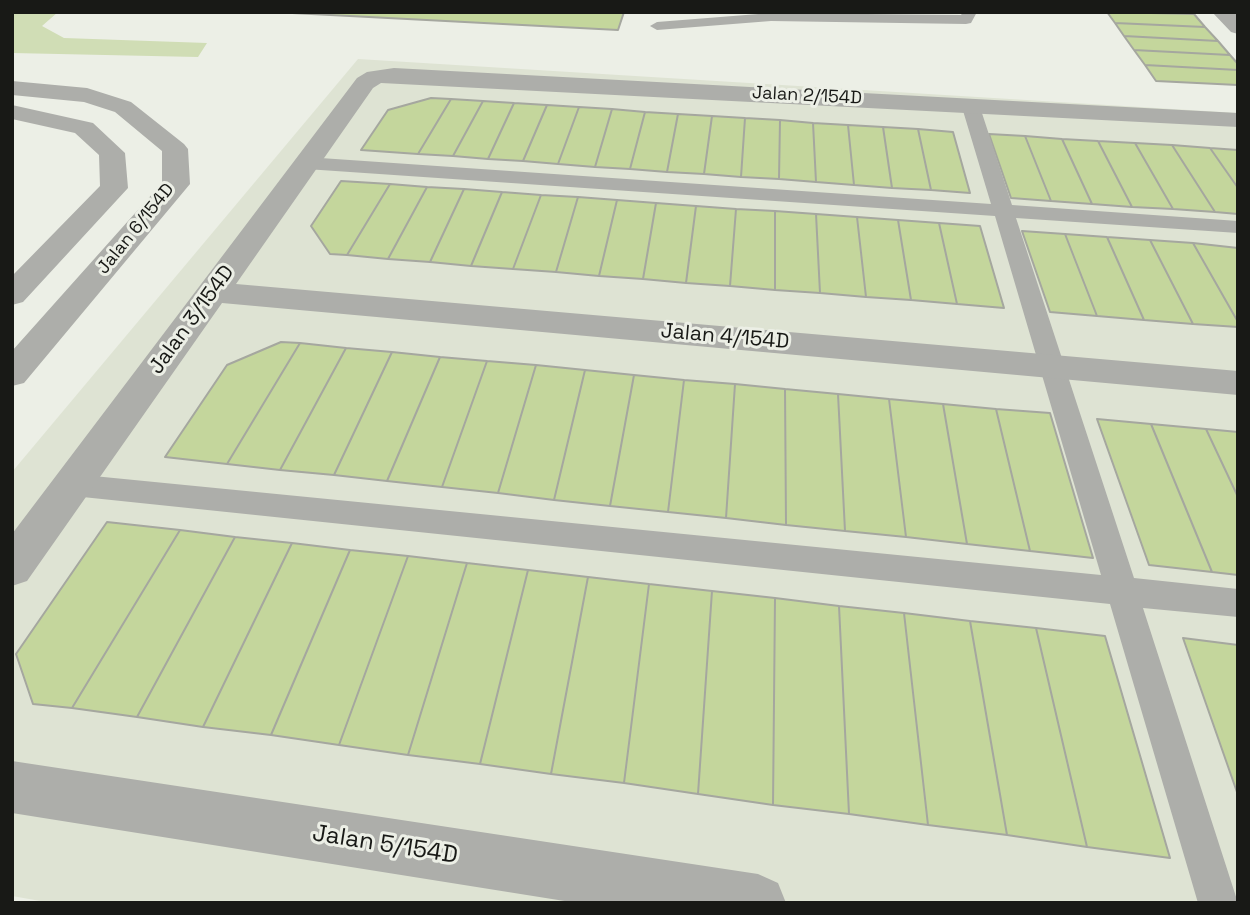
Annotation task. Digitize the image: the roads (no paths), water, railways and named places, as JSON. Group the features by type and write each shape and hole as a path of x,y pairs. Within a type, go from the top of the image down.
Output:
{"street":[{"path":"1222,12 1238,28"},
{"name":"Jalan 2/154D","path":"375,77 394,75 1238,120"},
{"name":"Jalan 3/154D","path":"12,568 365,83 375,77"},
{"name":"Jalan 6/154D","path":"12,88 87,95 123,107 175,149 176,184 12,374"},
{"path":"12,112 84,128 113,153 114,188 12,295"},
{"name":"Jalan 4/154D","path":"212,292 1238,383"},
{"name":"Jalan 5/154D","path":"12,787 758,903"}],"lane":[{"path":"657,26 771,18 966,20 970,12"},
{"path":"970,104 1219,903"},
{"path":"306,163 1238,227"},
{"path":"72,485 1238,603"}]}
